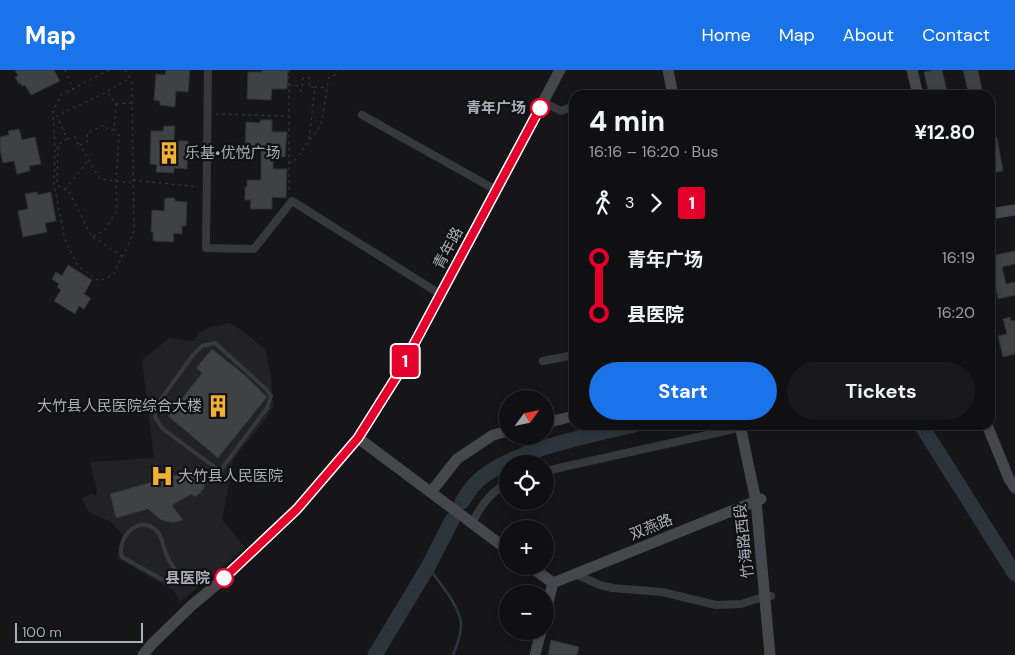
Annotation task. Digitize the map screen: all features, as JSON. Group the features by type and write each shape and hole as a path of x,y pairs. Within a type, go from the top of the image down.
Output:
{"street":[{"path":"208,70 206,248 254,249 292,201 440,294"},
{"name":"青年路","path":"143,655 185,612 221,581 297,509 358,438 397,376 560,70"},
{"path":"668,70 672,90"},
{"path":"674,70 677,90"},
{"path":"912,70 917,90"},
{"path":"543,102 561,112 569,108"},
{"path":"362,115 496,190"},
{"path":"995,213 1015,210"},
{"path":"543,361 569,356"},
{"path":"554,421 569,417"},
{"path":"554,469 725,430"},
{"name":"竹海路西段","path":"744,430 758,500 775,655"},
{"path":"989,430 1009,479 1015,488"},
{"path":"431,492 457,459 492,435 499,434"},
{"path":"358,438 499,543"},
{"path":"472,523 483,504 499,488"},
{"name":"双燕路","path":"553,583 758,500"},
{"path":"575,574 612,588 662,592 716,605 741,604 768,596"},
{"path":"542,575 553,583"},
{"name":"竹海路西段","path":"768,596 770,655"},
{"path":"535,655 539,640"}],"lane":[{"path":"215,343 267,390 271,396 267,408 220,471 163,429 156,417 156,406 193,355 202,346 215,343"},
{"path":"170,579 165,581 122,557 120,553 125,534 133,527 140,525 149,526 156,531 161,538 167,556 178,573"}],"path":[{"path":"65,70 73,89"},
{"path":"109,70 61,95 53,112 55,145 54,185 65,240 78,266 99,282 112,275 123,257 134,231 132,83 127,72 123,70"},
{"path":"288,70 289,194"},
{"path":"288,165 295,160 321,124 328,77 336,75 337,70"},
{"path":"300,92 303,78 306,77 310,79 309,87 327,88"},
{"path":"67,139 57,116 107,92 130,78"},
{"path":"288,85 302,86"},
{"path":"309,141 315,87"},
{"path":"92,237 105,230 117,210 116,182 119,135 114,129 116,104 107,92"},
{"path":"116,104 132,103"},
{"path":"207,113 287,116"},
{"path":"80,145 88,141 87,133 104,125 110,131 114,129"},
{"path":"55,145 75,137 100,179 132,184"},
{"path":"58,145 58,185"},
{"path":"65,190 88,160"},
{"path":"132,180 206,188"},
{"path":"54,185 58,185 69,192 92,237 123,257"}],"shaded area":[{"name":"大竹县人民医院","path":"229,323 240,329 265,349 271,376 273,407 265,420 234,458 222,519 245,548 180,602 174,591 117,558 123,535 111,522 89,512 81,498 91,494 96,496 97,490 90,462 154,458 142,360 169,338 194,341 199,333 210,327"}],"building":[{"path":"15,70 54,70 60,81 31,95 25,85 19,84 15,77 18,76"},
{"name":"乐基•优悦广场","path":"166,70 190,70 188,92 176,91 175,107 160,105 160,101 154,100 156,74 165,75"},
{"name":"乐基•优悦广场","path":"262,70 288,70 287,89 272,89 271,100 247,99 248,72 262,72"},
{"path":"942,70 947,90 928,90 924,72"},
{"path":"963,70 978,70 982,90 968,90"},
{"path":"260,120 272,120 272,132 287,132 285,157 273,156 273,169 287,169 286,198 272,197 272,209 250,209 251,200 245,200 247,180 261,180 261,149 245,149 246,122 260,123"},
{"name":"乐基•优悦广场","path":"164,126 175,126 174,141 188,141 187,169 174,168 174,173 156,172 157,165 150,164 151,131 163,131"},
{"path":"19,129 22,140 35,137 41,164 29,166 30,171 17,174 14,161 3,163 0,137 9,135 8,131"},
{"path":"995,137 997,137 1003,171 995,172"},
{"path":"37,192 38,195 51,192 56,221 45,223 47,232 23,237 18,211 28,209 25,194"},
{"name":"乐基•优悦广场","path":"165,198 175,198 175,201 187,202 186,226 182,226 182,234 174,233 173,242 153,241 153,232 151,232 152,210 164,211"},
{"path":"1015,251 1015,264 1002,267 1006,284 1015,282 1015,295 998,299 995,283 995,255"},
{"path":"68,265 92,280 84,294 91,298 84,309 79,306 75,314 54,301 61,290 57,287 59,284 52,279 56,272 62,276"},
{"path":"1010,317 1011,321 1015,320 1015,354 1003,357 998,336 1007,334 1003,319"},
{"name":"大竹县人民医院综合大楼","path":"212,349 246,376 267,397 218,458 168,416 202,373 196,368"},
{"path":"200,468 205,485 201,493 194,497 192,494 172,505 183,520 173,523 161,520 148,509 116,518 110,494"},
{"path":"551,640 579,647 577,655 548,655"}],"waterway":[{"path":"462,502 473,486 504,463 525,454 571,440 613,430"},
{"path":"924,430 1015,574"},
{"path":"375,655 428,567 452,520"},
{"path":"428,567 448,594 460,618 460,633 453,655"}],"bus line":[{"name":"1","path":"224,578 297,509 358,438 397,376 540,108"}],"place":[{"name":"青年广场","path":"540,108"},
{"name":"乐基•优悦广场","path":"169,153"},
{"name":"大竹县人民医院综合大楼","path":"218,406"},
{"name":"大竹县人民医院","path":"162,476"},
{"name":"县医院","path":"224,578"}]}
